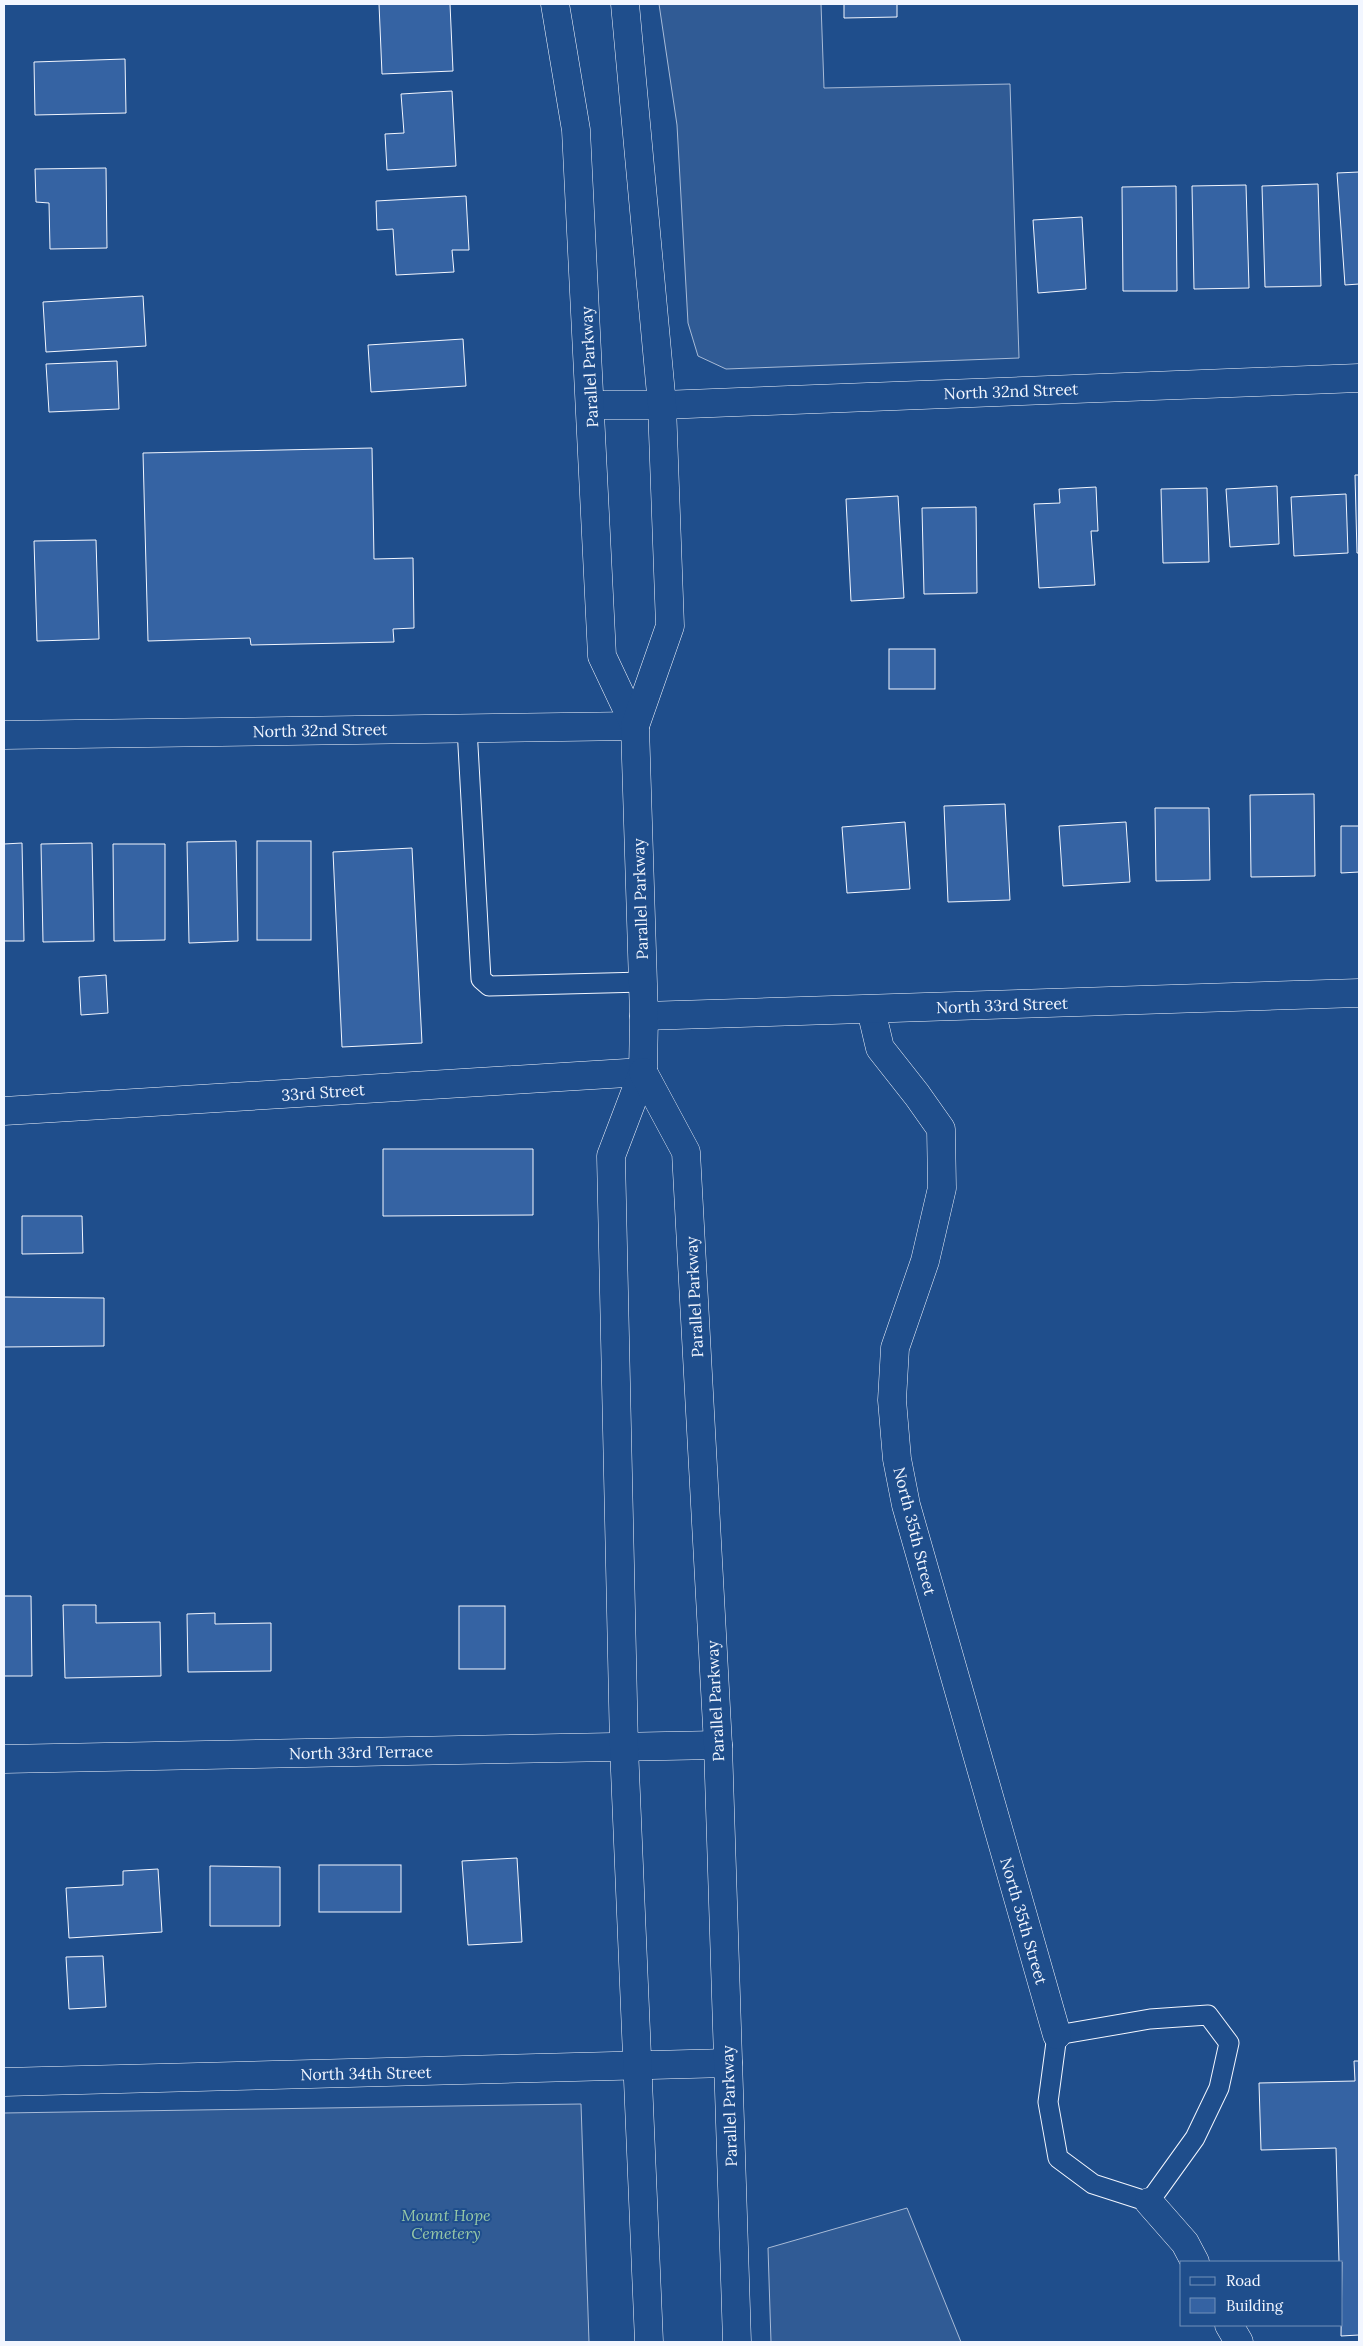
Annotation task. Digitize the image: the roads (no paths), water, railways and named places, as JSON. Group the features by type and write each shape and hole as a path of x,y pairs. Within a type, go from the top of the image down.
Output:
{"street":[{"name":"Parallel Parkway","path":"555,4 576,130 602,656 635,726"},
{"name":"Parallel Parkway","path":"625,4 662,405 670,626 635,726 644,1016 643,1072 611,1156 624,1747 649,2342"},
{"name":"North 32nd Street","path":"591,406 662,405 1359,378"},
{"name":"North 32nd Street","path":"4,735 635,726"},
{"name":"North 33rd Street","path":"644,1016 1359,993"},
{"name":"North 35th Street","path":"871,1010 880,1048 918,1095 941,1129 942,1188 925,1261 895,1348 892,1400 897,1459 906,1505 1057,2035"},
{"name":"Parallel Parkway","path":"643,1072 686,1152 718,1745 737,2342"},
{"name":"33rd Street","path":"4,1111 643,1072"},
{"name":"North 33rd Terrace","path":"4,1759 718,1745"},
{"name":"North 34th Street","path":"4,2082 728,2063"},
{"path":"1149,2202 1185,2243 1194,2261"},
{"path":"1230,2326 1239,2342"}],"lane":[{"path":"467,728 481,979 489,986 643,982"},
{"path":"1208,2015 1229,2042 1219,2088 1196,2138 1149,2202 1093,2184 1058,2158 1048,2102 1057,2035 1150,2019 1208,2015"}],"park label":[{"name":"Mount Hope Cemetery","path":"446,2224"}]}
